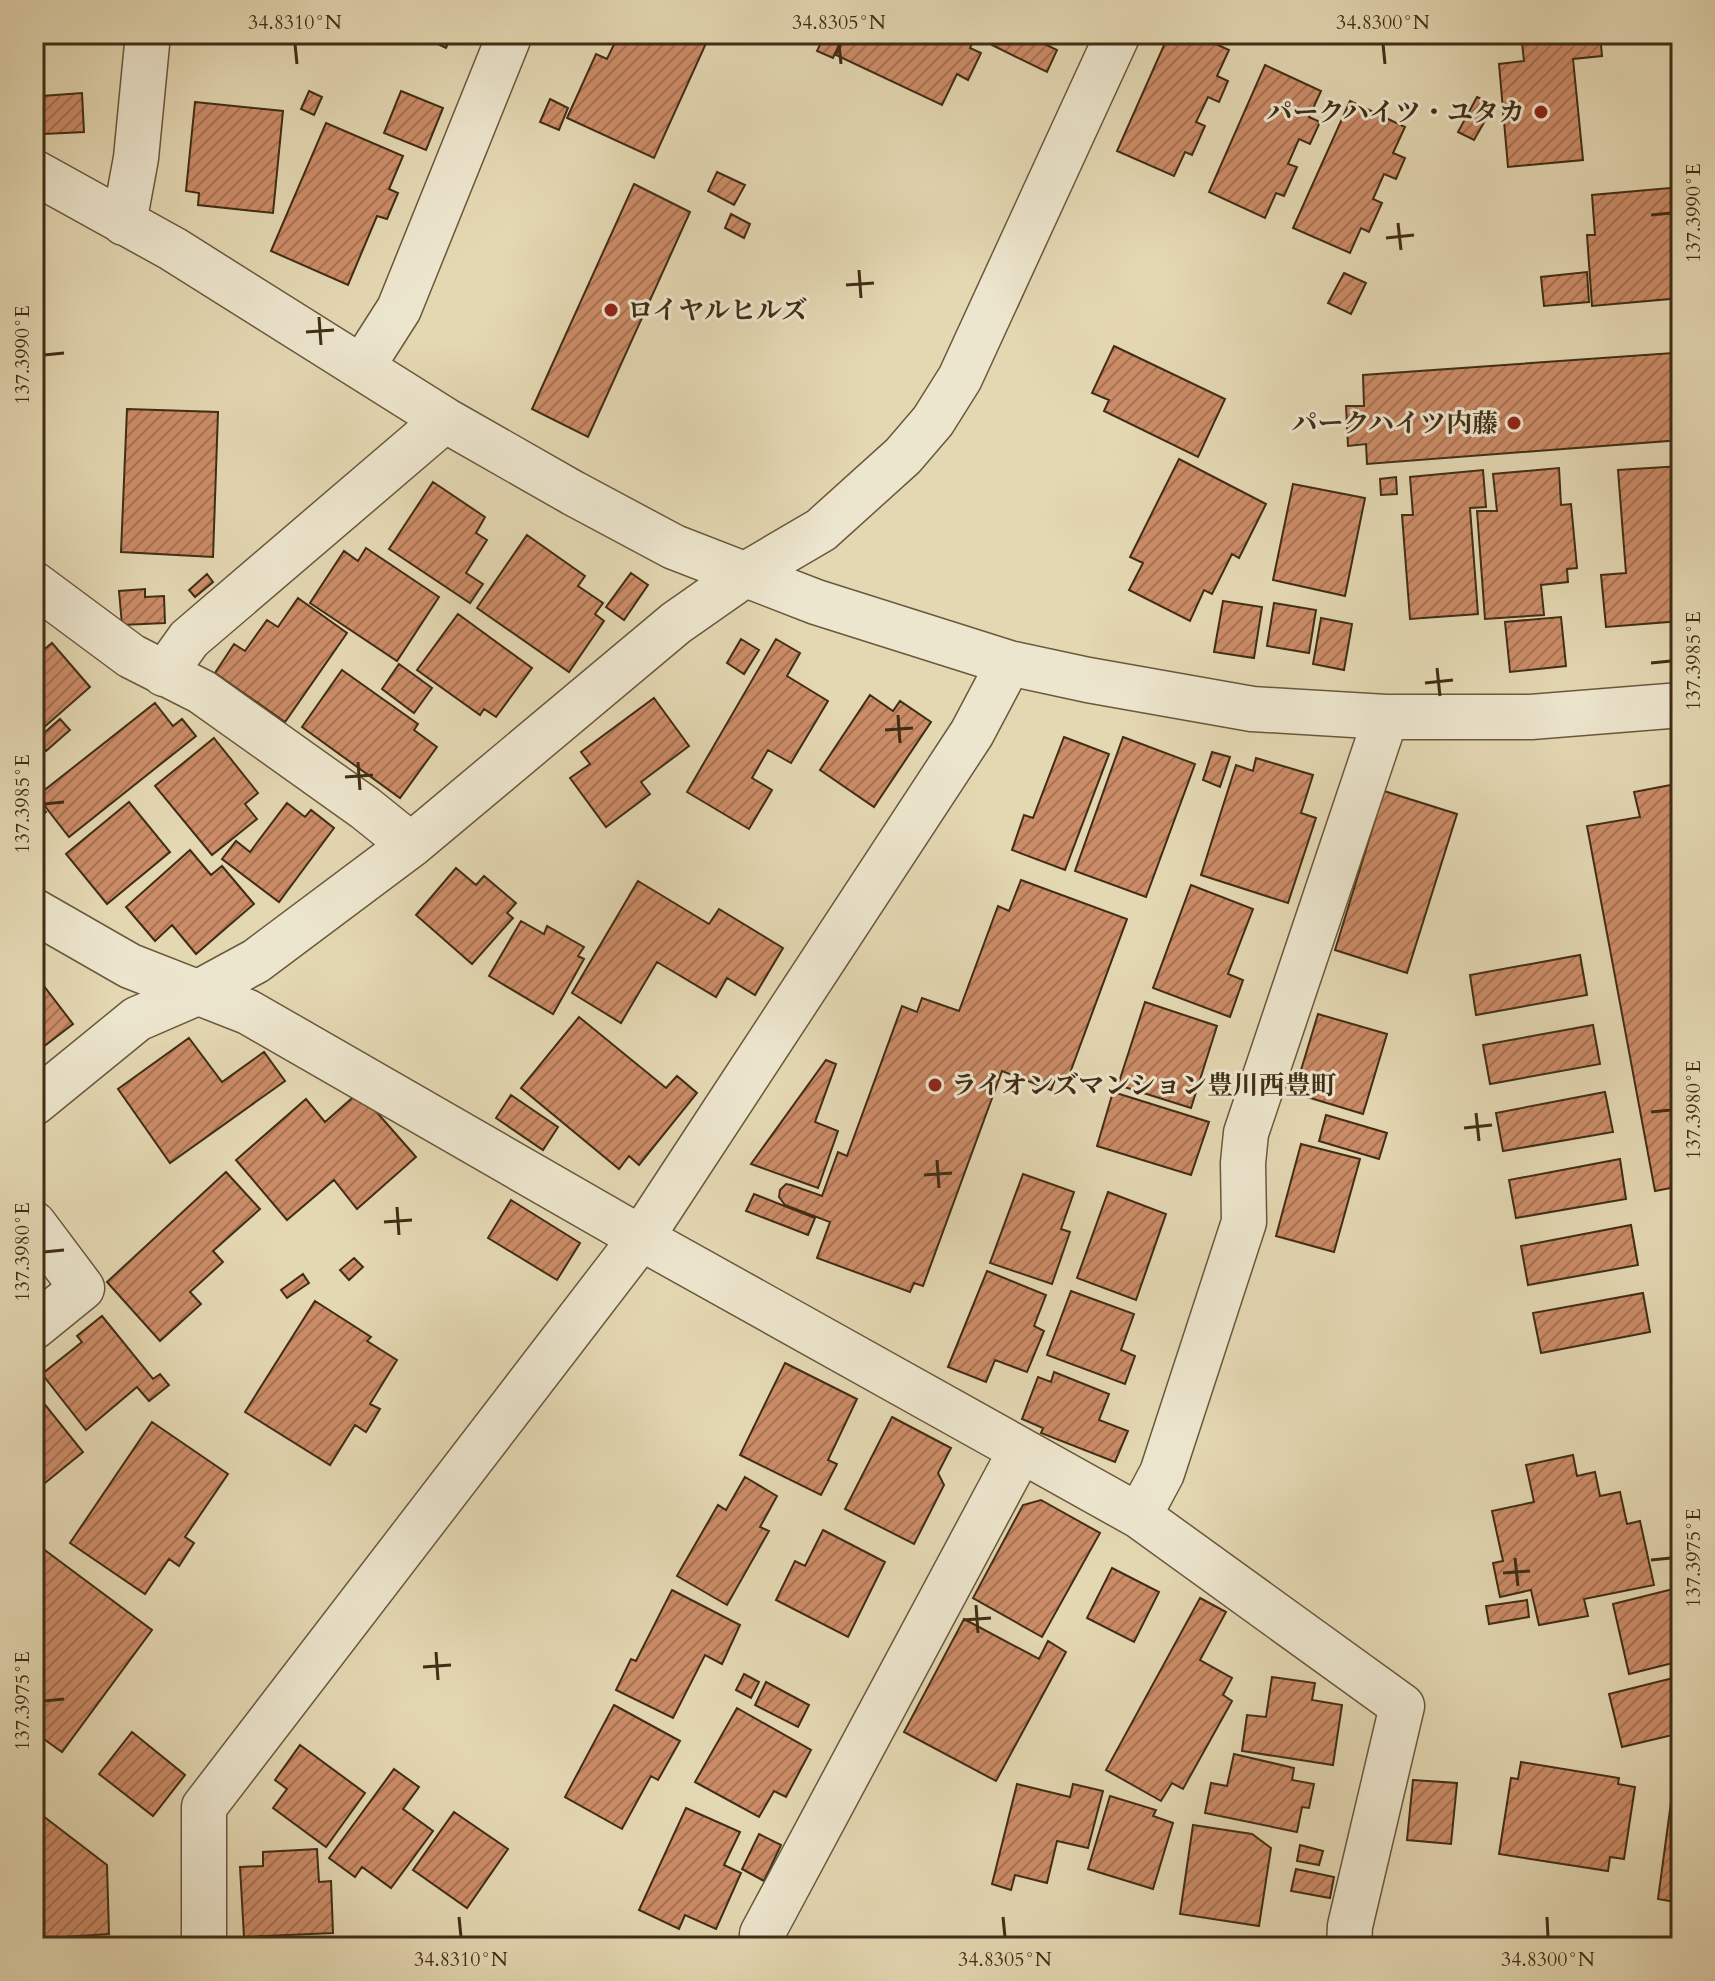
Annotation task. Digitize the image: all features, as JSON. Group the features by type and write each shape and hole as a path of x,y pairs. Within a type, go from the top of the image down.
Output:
{"street":[{"path":"124,223 136,158 148,34"},
{"path":"362,367 399,309 510,34"},
{"path":"34,1103 137,1019 197,993 256,961 411,845 676,623 746,574 821,530 903,456 933,421 960,378 1118,34"},
{"path":"34,172 173,249 445,420 674,547 816,602 1009,663 1252,709 1386,717 1531,717 1681,705"},
{"path":"164,674 189,639 445,420"},
{"path":"34,584 131,656 202,692 365,808 411,845"},
{"path":"204,1947 204,1807 641,1238 972,733 1009,663"},
{"path":"1139,1516 1162,1473 1244,1222 1246,1133 1386,717"},
{"path":"34,911 130,966 248,1012 641,1238 1139,1516 1402,1706 1350,1926 1349,1947"},
{"path":"34,1224 82,1288 34,1327"},
{"path":"763,1947 762,1934 1020,1452"}],"building":[{"path":"416,34 452,34 446,48"},
{"path":"619,34 698,34 708,39 654,158 567,118 596,54 607,59"},
{"path":"825,34 844,34 833,58 817,51"},
{"path":"846,34 971,34 975,36 970,48 981,53 968,80 957,74 942,105 836,55"},
{"path":"998,34 1024,34 1057,50 1047,72 992,45"},
{"path":"1169,34 1194,34 1229,50 1217,76 1228,81 1219,102 1208,97 1196,122 1205,126 1192,155 1185,152 1174,176 1117,151"},
{"name":"パークハイツ・ユタカ","path":"1521,34 1600,34 1602,56 1573,59 1583,160 1508,167 1499,64 1524,61"},
{"path":"1265,65 1321,91 1309,117 1320,122 1310,144 1299,139 1288,164 1297,167 1284,196 1276,193 1265,218 1209,192"},
{"path":"309,91 322,97 314,115 301,109"},
{"path":"401,91 443,108 426,150 384,133"},
{"path":"82,93 84,132 44,134 42,96"},
{"path":"1477,97 1494,105 1474,140 1458,132"},
{"path":"550,99 568,108 559,130 540,122"},
{"path":"1350,101 1405,127 1393,153 1405,158 1396,179 1384,174 1373,199 1382,203 1369,232 1361,228 1350,253 1293,228"},
{"path":"195,102 283,111 273,213 198,205 199,193 186,191"},
{"path":"326,123 403,156 389,189 398,193 387,219 377,216 348,285 271,251"},
{"path":"717,172 745,185 734,205 708,191"},
{"name":"ロイヤルヒルズ","path":"634,184 690,212 588,437 532,409"},
{"path":"1681,187 1681,298 1592,306 1587,235 1595,235 1592,195"},
{"path":"731,214 750,224 744,238 725,228"},
{"path":"1587,272 1589,302 1544,306 1541,277"},
{"path":"1344,273 1366,283 1351,314 1328,303"},
{"path":"1114,346 1225,399 1198,457 1104,411 1109,400 1092,393"},
{"name":"パークハイツ内藤","path":"1673,353 1676,387 1681,387 1681,440 1367,464 1366,444 1348,446 1346,406 1364,406 1363,375"},
{"path":"127,409 218,412 213,557 121,552"},
{"path":"1179,459 1266,504 1239,558 1232,554 1212,594 1204,590 1190,621 1129,590 1143,563 1130,557"},
{"path":"1681,466 1681,621 1606,627 1601,575 1626,573 1618,470"},
{"path":"1559,468 1561,505 1571,504 1577,568 1567,569 1568,582 1541,585 1544,615 1485,619 1477,511 1497,511 1493,474"},
{"path":"1483,470 1486,507 1470,508 1478,614 1410,619 1402,515 1413,515 1410,477"},
{"path":"1396,477 1397,494 1381,495 1380,479"},
{"path":"433,482 485,517 476,533 487,540 466,573 483,584 470,603 389,549"},
{"path":"1293,484 1365,498 1345,596 1273,580"},
{"path":"527,535 585,576 578,586 603,603 595,614 604,621 569,672 477,608"},
{"path":"366,548 439,597 397,661 310,603 344,551 358,561"},
{"path":"631,573 648,585 624,620 606,607"},
{"path":"207,574 213,582 195,597 189,590"},
{"path":"145,589 145,597 164,596 165,623 122,625 119,591"},
{"path":"298,598 347,633 285,722 215,673 234,644 245,651 267,620 278,627"},
{"path":"1223,601 1262,607 1254,658 1214,652"},
{"path":"1274,603 1316,610 1309,653 1267,646"},
{"path":"458,614 532,668 496,717 484,709 480,715 417,670"},
{"path":"1561,617 1566,666 1510,672 1505,622"},
{"path":"1321,618 1352,624 1344,670 1313,664"},
{"path":"741,639 759,650 744,674 727,663"},
{"path":"776,639 800,653 787,676 828,701 791,763 768,750 752,778 772,790 749,829 687,792"},
{"path":"52,643 90,687 34,736 34,658"},
{"path":"399,664 432,688 414,713 382,689"},
{"path":"342,670 418,724 414,730 437,747 400,798 302,727"},
{"path":"870,695 893,711 900,701 931,722 874,807 820,770"},
{"path":"654,698 689,746 641,782 650,794 606,827 570,778 590,764 581,752"},
{"path":"155,703 173,726 182,719 196,736 69,837 37,796"},
{"path":"60,719 70,730 46,751 36,740"},
{"path":"1064,737 1109,754 1065,870 1012,850 1024,815 1033,818"},
{"path":"1123,737 1195,764 1146,897 1075,871"},
{"path":"214,738 258,793 245,804 257,819 212,855 155,786"},
{"path":"1212,752 1230,757 1220,787 1203,780"},
{"path":"1256,758 1313,775 1301,813 1316,818 1288,903 1201,875 1236,765 1253,771"},
{"path":"1681,783 1681,1186 1655,1191 1587,826 1640,817 1634,792"},
{"path":"1384,791 1457,814 1407,973 1335,950"},
{"path":"34,800 46,812 34,823"},
{"path":"129,802 170,852 107,904 66,854"},
{"path":"287,803 305,817 311,810 334,828 279,902 222,859 236,841 250,852"},
{"path":"190,850 211,875 222,866 254,904 196,954 172,925 155,941 126,907"},
{"path":"456,868 476,885 484,876 516,903 507,913 513,918 472,964 416,915"},
{"name":"ライオンズマンション豊川西豊町","path":"1021,880 1127,919 1067,1081 1056,1077 1051,1090 1002,1071 923,1286 914,1283 910,1292 817,1258 830,1222 785,1205 779,1197 780,1190 786,1184 822,1196 838,1152 847,1156 902,1006 917,1012 922,998 959,1011 998,906 1009,911"},
{"path":"638,881 709,924 719,909 783,948 755,995 727,978 716,997 657,962 621,1023 572,993"},
{"path":"1191,885 1253,909 1228,974 1243,980 1230,1017 1153,988"},
{"path":"521,921 544,934 547,926 584,947 578,956 584,959 553,1014 489,976"},
{"path":"1580,955 1587,995 1476,1015 1470,975"},
{"path":"34,973 73,1024 34,1054"},
{"path":"1145,1002 1217,1026 1191,1108 1118,1085"},
{"path":"1318,1014 1387,1034 1363,1114 1294,1093"},
{"path":"579,1017 666,1088 677,1076 697,1093 639,1165 629,1156 619,1169 521,1088"},
{"path":"1593,1025 1600,1064 1490,1084 1483,1045"},
{"path":"189,1038 222,1082 264,1052 285,1081 170,1163 118,1089"},
{"path":"826,1060 836,1064 815,1122 838,1131 818,1188 751,1164"},
{"path":"359,1092 416,1157 357,1209 334,1180 287,1220 236,1160 306,1099 325,1122"},
{"path":"1113,1092 1209,1122 1191,1175 1097,1146"},
{"path":"1605,1092 1613,1132 1503,1151 1496,1113"},
{"path":"511,1095 558,1127 543,1150 496,1118"},
{"path":"1326,1115 1387,1133 1379,1159 1319,1141"},
{"path":"1301,1144 1360,1159 1334,1252 1276,1236"},
{"path":"1620,1159 1626,1199 1516,1218 1509,1180"},
{"path":"226,1172 260,1209 213,1251 223,1262 190,1292 201,1304 160,1341 107,1282"},
{"path":"1023,1174 1074,1192 1061,1229 1070,1232 1052,1284 990,1263"},
{"path":"1108,1192 1166,1214 1136,1300 1077,1278"},
{"path":"754,1194 815,1218 808,1235 746,1211"},
{"path":"511,1200 580,1243 557,1280 488,1238"},
{"path":"1631,1225 1638,1265 1528,1285 1521,1246"},
{"path":"354,1258 363,1267 349,1280 340,1270"},
{"path":"987,1271 1046,1295 1034,1326 1044,1331 1027,1372 995,1360 986,1382 948,1367"},
{"path":"303,1274 309,1283 287,1298 281,1290"},
{"path":"1071,1291 1134,1314 1121,1350 1135,1356 1125,1384 1047,1355"},
{"path":"1643,1293 1650,1332 1541,1353 1533,1313"},
{"path":"315,1301 371,1337 367,1341 397,1360 370,1404 380,1409 366,1432 355,1425 330,1465 245,1412"},
{"path":"102,1316 153,1379 160,1374 169,1385 149,1401 137,1387 86,1430 42,1374 82,1342 77,1336"},
{"path":"785,1363 857,1399 828,1460 837,1464 821,1495 740,1455"},
{"path":"1054,1372 1109,1394 1099,1420 1128,1431 1115,1462 1041,1433 1043,1428 1022,1419 1038,1377 1051,1382"},
{"path":"34,1391 83,1452 34,1492"},
{"path":"892,1417 951,1448 938,1473 944,1485 914,1544 845,1509"},
{"path":"152,1422 228,1474 185,1537 194,1543 179,1566 169,1559 145,1594 70,1543"},
{"path":"1573,1455 1577,1476 1595,1472 1600,1496 1620,1492 1627,1524 1640,1521 1654,1585 1584,1599 1588,1616 1539,1625 1531,1590 1500,1597 1493,1563 1503,1561 1492,1511 1534,1502 1526,1465"},
{"path":"745,1477 777,1496 760,1527 769,1531 727,1605 677,1576 718,1505 726,1510"},
{"path":"1041,1500 1100,1533 1042,1637 973,1598 1023,1505"},
{"path":"823,1530 885,1562 848,1637 776,1600 795,1561 805,1566"},
{"path":"42,1548 152,1630 62,1752 34,1732 34,1559"},
{"path":"1112,1568 1159,1592 1134,1642 1087,1618"},
{"path":"1681,1587 1681,1661 1629,1674 1613,1604"},
{"path":"672,1590 740,1625 722,1664 705,1655 673,1718 616,1690 631,1659 636,1661"},
{"path":"1200,1598 1226,1612 1200,1660 1232,1678 1223,1695 1232,1701 1183,1789 1172,1783 1161,1801 1106,1770"},
{"path":"1527,1600 1529,1617 1489,1624 1486,1606"},
{"path":"964,1619 1039,1659 1048,1641 1066,1652 996,1781 904,1732"},
{"path":"744,1674 759,1682 751,1698 736,1690"},
{"path":"1681,1676 1681,1733 1622,1747 1609,1694"},
{"path":"1272,1677 1315,1683 1312,1700 1342,1705 1333,1765 1242,1751 1247,1715 1266,1717"},
{"path":"766,1682 809,1705 798,1727 755,1705"},
{"path":"614,1705 680,1741 658,1780 651,1776 622,1829 565,1797"},
{"path":"737,1708 811,1750 786,1797 774,1791 759,1817 695,1782"},
{"path":"132,1732 185,1775 153,1816 99,1774"},
{"path":"300,1745 365,1793 326,1847 273,1808 287,1789 275,1780"},
{"path":"1234,1754 1294,1768 1292,1780 1314,1784 1309,1808 1302,1807 1297,1832 1205,1813 1211,1783 1227,1786"},
{"path":"1677,1758 1681,1758 1681,1903 1658,1899"},
{"path":"1521,1762 1619,1778 1618,1784 1635,1787 1624,1859 1610,1857 1608,1871 1499,1854 1511,1778 1518,1779"},
{"path":"394,1769 419,1787 403,1809 433,1831 391,1888 362,1867 355,1877 329,1858"},
{"path":"1413,1780 1457,1783 1451,1844 1407,1840"},
{"path":"1017,1784 1070,1797 1073,1784 1103,1791 1088,1848 1057,1841 1047,1883 1015,1875 1011,1890 992,1884"},
{"path":"1110,1796 1156,1810 1153,1816 1173,1823 1153,1889 1088,1869"},
{"path":"686,1808 740,1832 724,1865 741,1873 716,1929 685,1915 679,1929 639,1910"},
{"path":"34,1809 107,1865 109,1934 34,1939"},
{"path":"454,1812 508,1849 467,1908 413,1870"},
{"path":"1193,1825 1252,1834 1271,1848 1259,1926 1180,1914"},
{"path":"759,1834 781,1845 764,1881 742,1869"},
{"path":"1300,1845 1323,1851 1319,1865 1297,1861"},
{"path":"317,1849 319,1882 331,1881 333,1933 244,1937 240,1867 263,1866 263,1852"},
{"path":"1296,1869 1334,1877 1330,1898 1291,1891"}],"place":[{"name":"パークハイツ・ユタカ","path":"1541,112"},
{"name":"ロイヤルヒルズ","path":"611,310"},
{"name":"パークハイツ内藤","path":"1514,423"},
{"name":"ライオンズマンション豊川西豊町","path":"935,1085"}]}
